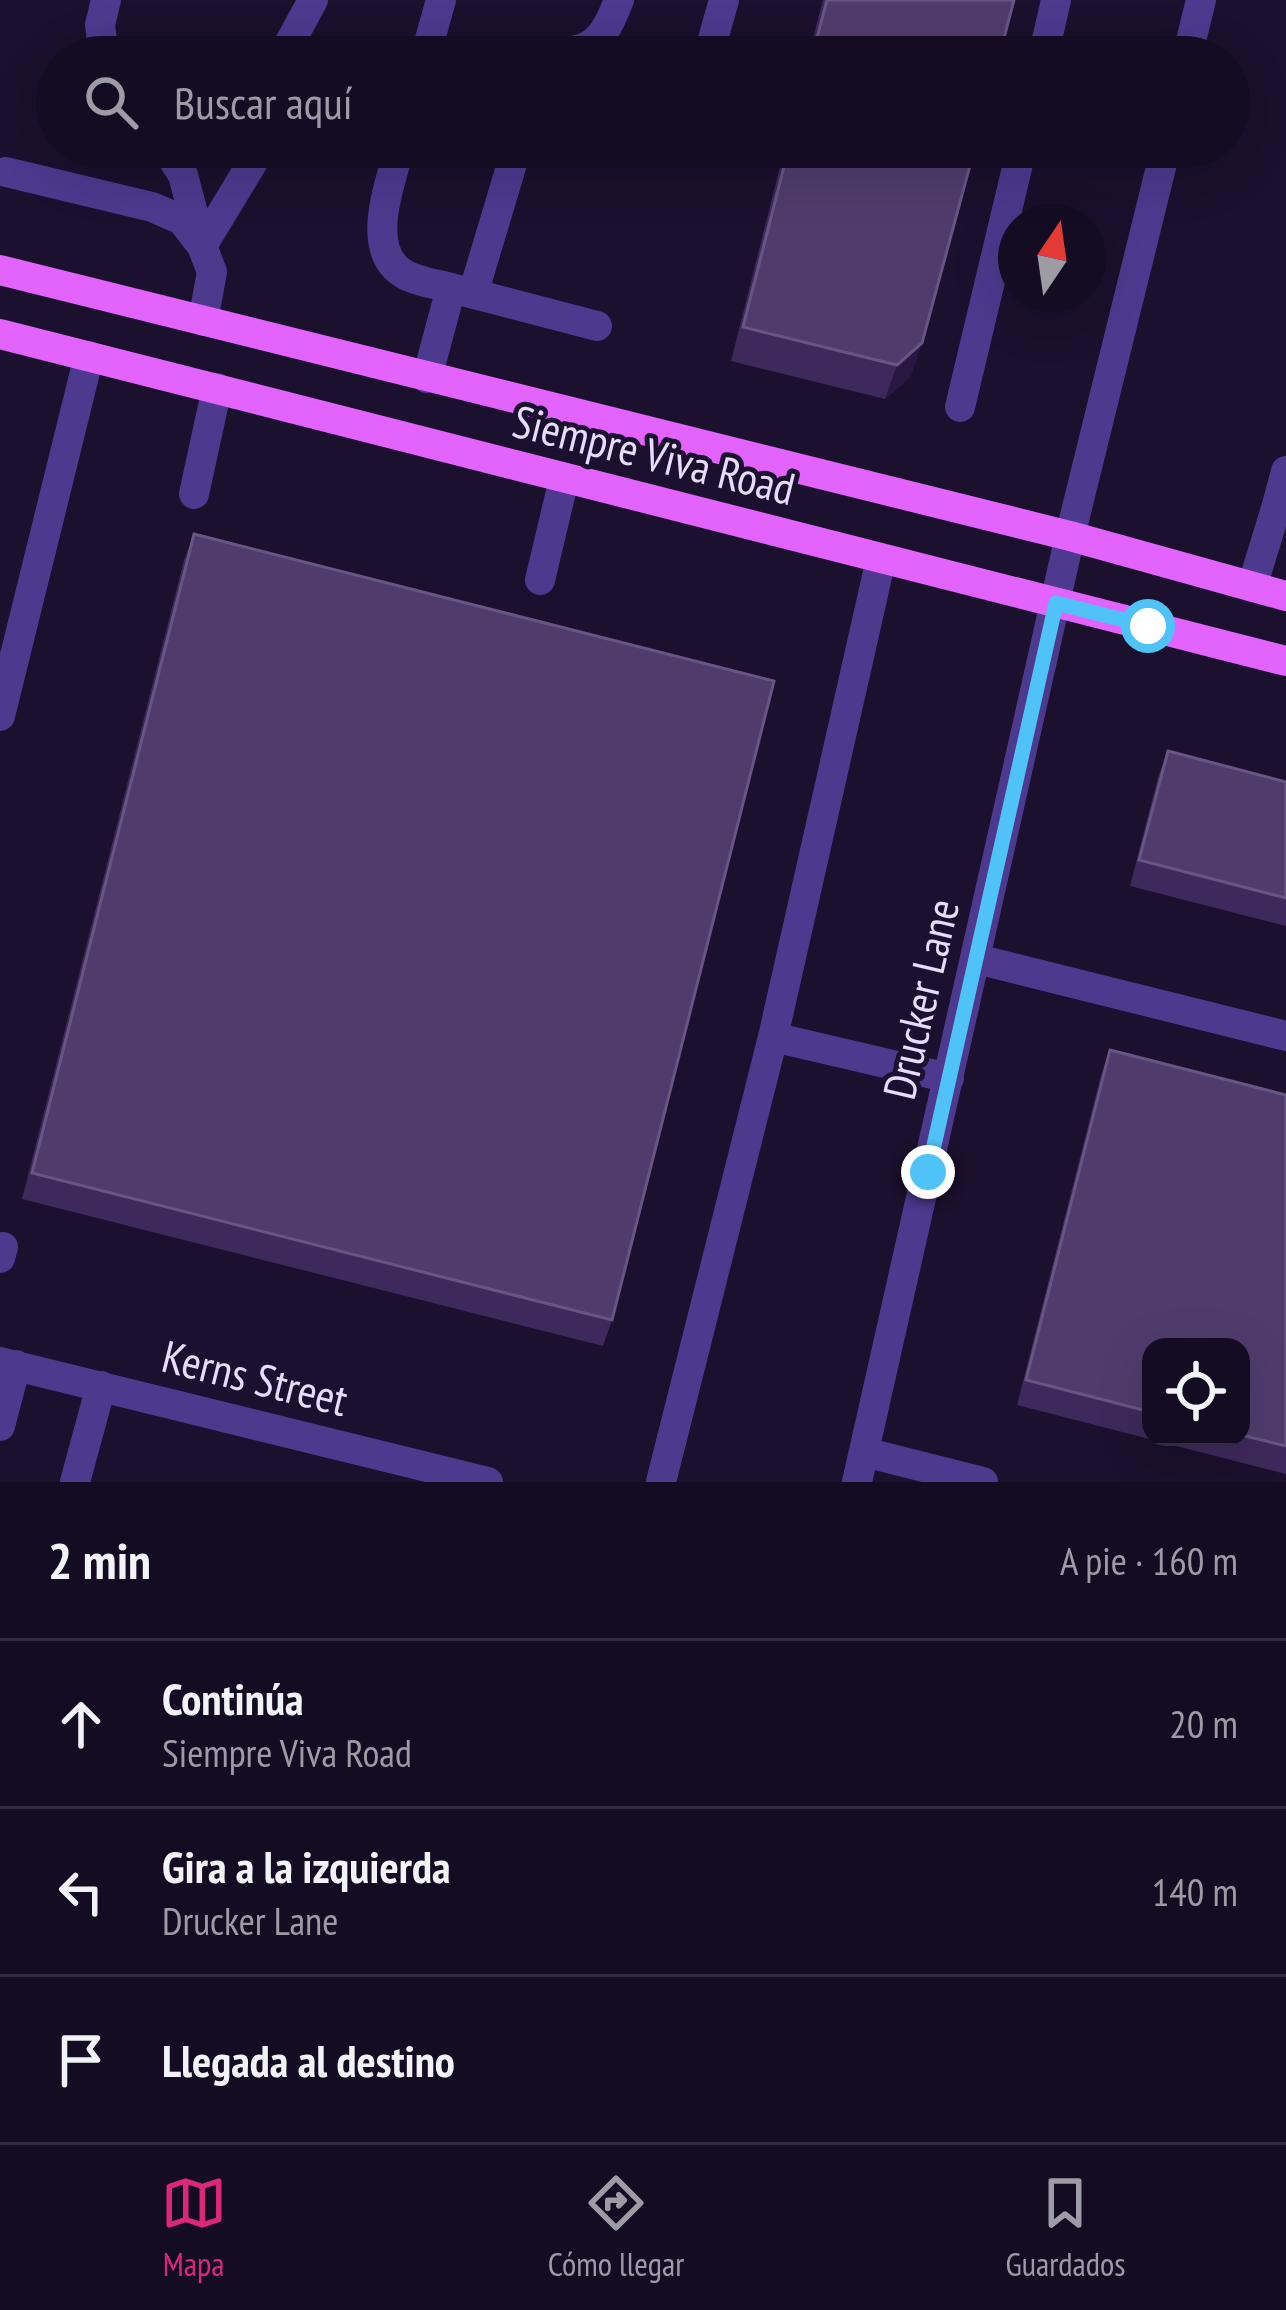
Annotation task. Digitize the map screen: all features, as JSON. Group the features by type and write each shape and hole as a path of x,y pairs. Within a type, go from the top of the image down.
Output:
{"main road":[{"name":"Siempre Viva Road","path":"0,270 1070,536 1286,596"},
{"name":"Siempre Viva Road","path":"0,334 1286,662"}],"street":[{"path":"101,36 106,0"},
{"path":"293,36 313,0"},
{"path":"431,36 441,0"},
{"path":"600,36 620,0"},
{"path":"714,36 724,0"},
{"path":"1048,36 1056,0"},
{"path":"1192,36 1201,0"},
{"path":"178,168 212,272 203,321"},
{"path":"202,246 249,168"},
{"path":"396,168 382,231 388,258 403,274 598,326"},
{"path":"427,378 509,168"},
{"path":"960,407 1017,168"},
{"name":"Drucker Lane","path":"861,1467 1070,536 1161,168"},
{"path":"6,172 152,207 182,220 202,246"},
{"path":"0,716 88,356"},
{"path":"194,494 218,388"},
{"path":"1252,587 1281,506 1286,471"},
{"path":"540,580 564,479"},
{"path":"661,1482 773,1037 881,560"},
{"path":"976,959 1286,1036"},
{"path":"773,1037 950,1078"},
{"path":"0,1426 8,1364"},
{"name":"Kerns Street","path":"8,1364 445,1477 488,1482"},
{"path":"75,1482 101,1387"},
{"path":"861,1467 983,1482"}],"building":[{"path":"827,0 1014,0 1005,36 818,36"},
{"path":"784,168 969,168 922,343 897,365 743,327"},
{"path":"194,534 774,681 612,1320 32,1173"},
{"path":"1168,751 1286,782 1286,898 1139,860"},
{"path":"1110,1050 1286,1095 1286,1446 1250,1437 1250,1338 1142,1338 1142,1410 1026,1380"}],"route":[{"path":"928,1172 1056,603 1148,626"}]}
